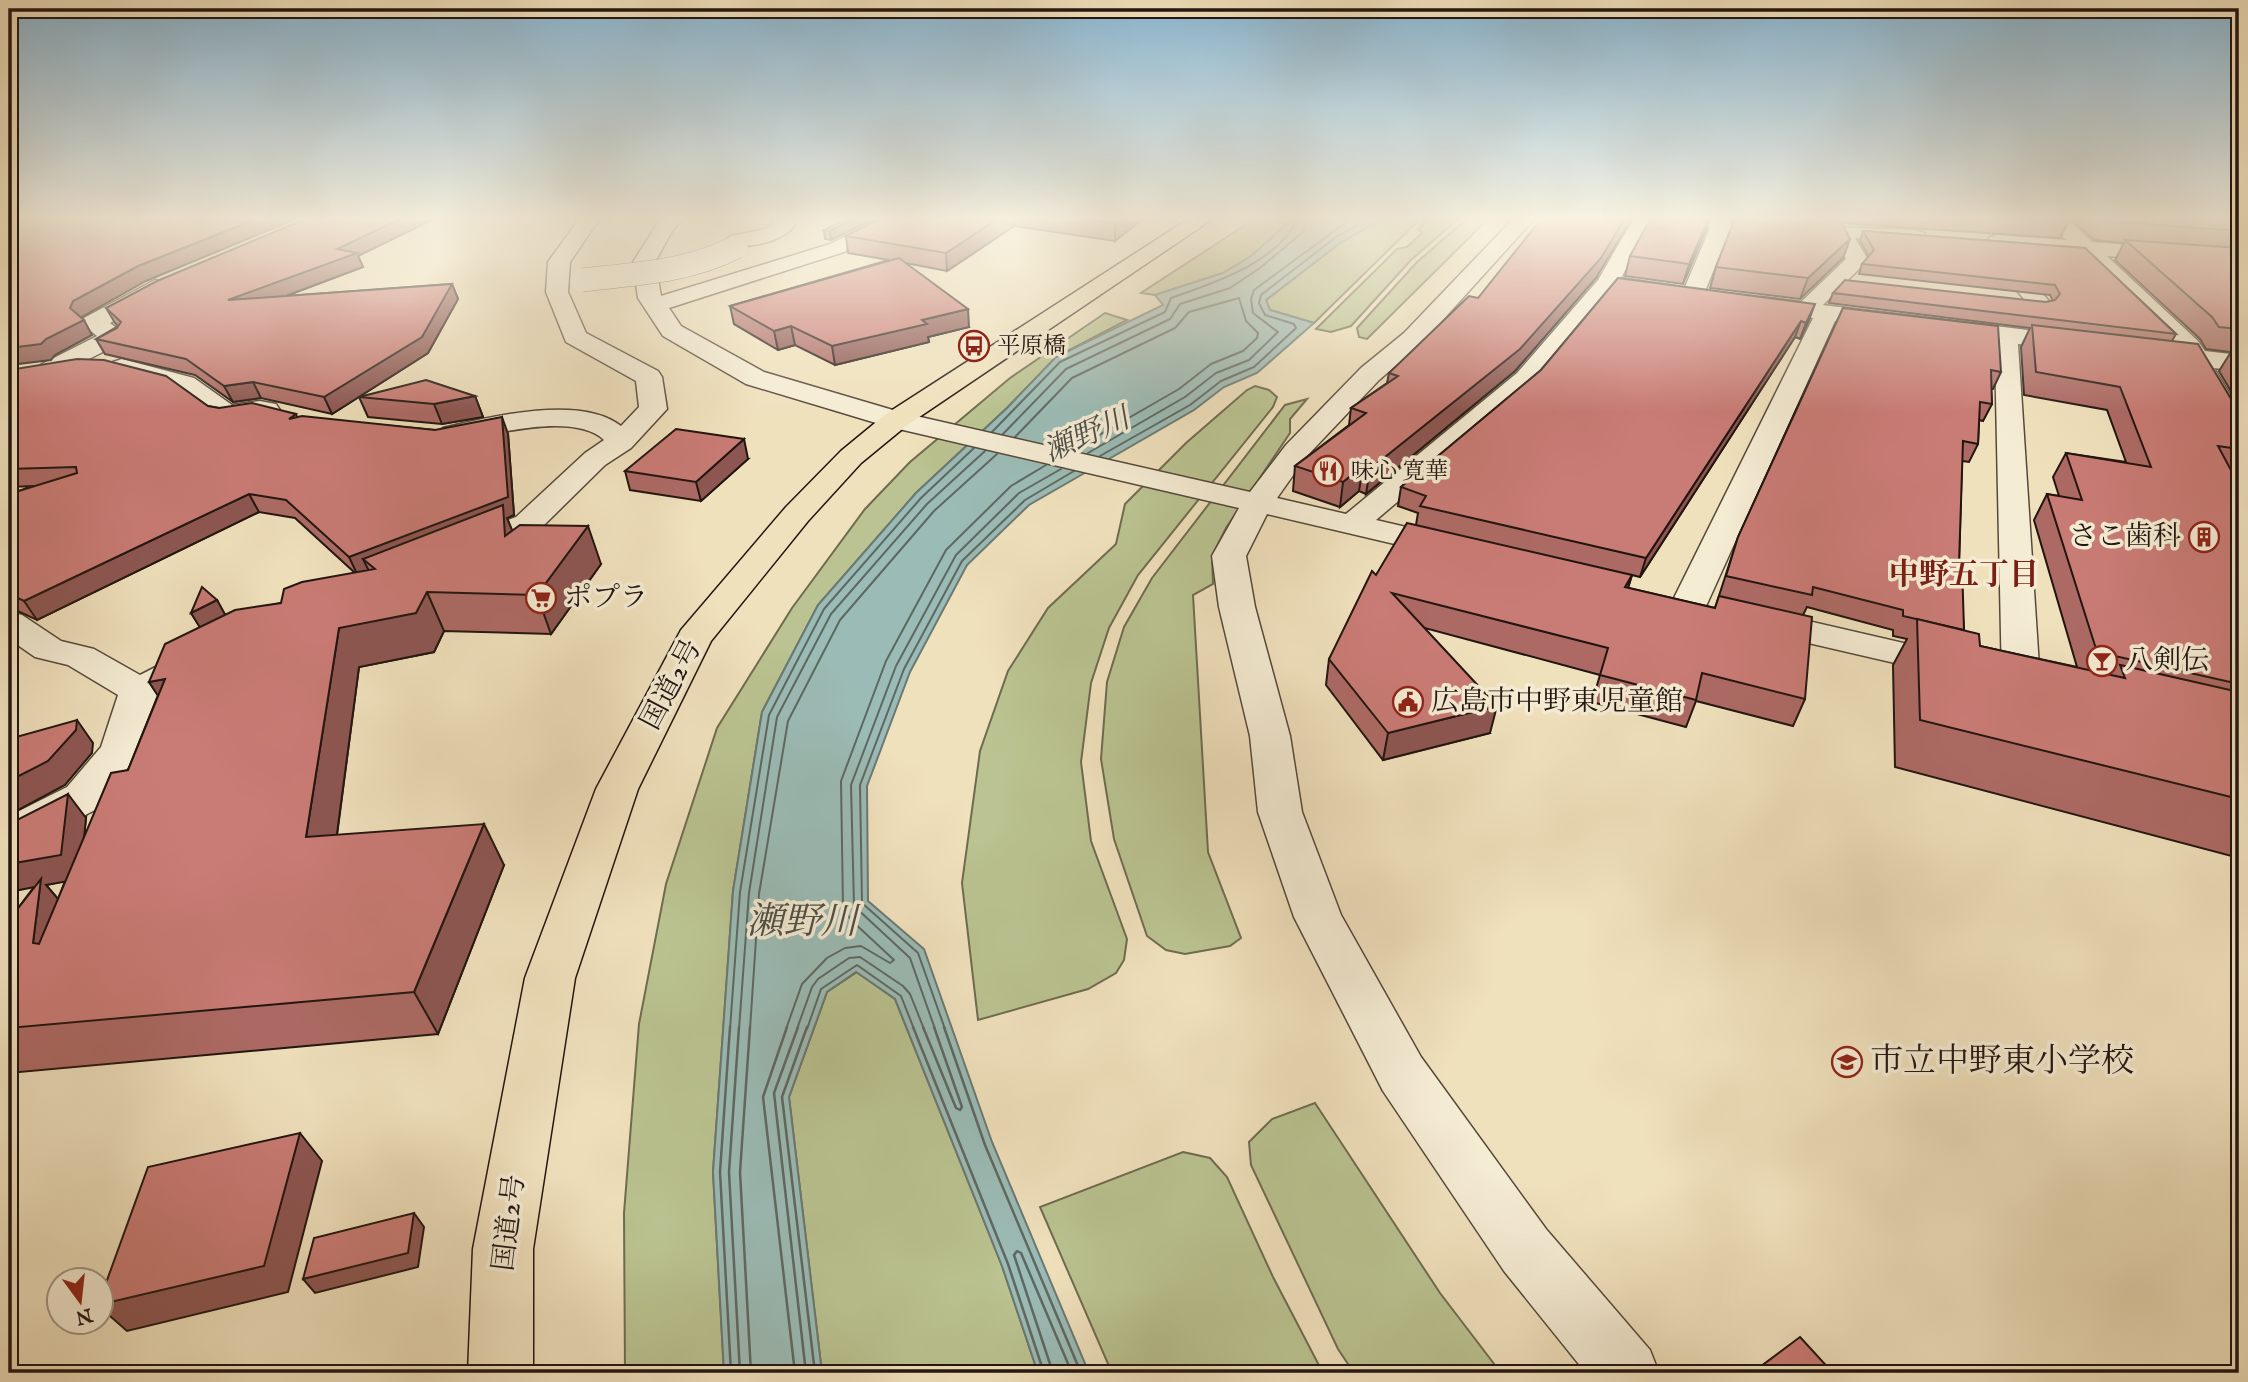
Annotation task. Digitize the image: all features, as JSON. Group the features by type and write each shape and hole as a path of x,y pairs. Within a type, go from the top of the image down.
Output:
{"highway":[{"name":"国道2号","path":"500,1373 503,1249 550,978 617,789 694,638 797,514 850,457 896,420 1106,282"}],"street":[{"path":"168,282 93,323 115,336 39,372 86,364 114,365 185,384 227,414 260,409 286,416"},
{"path":"439,559 527,524 594,459 621,442 653,409 649,377 575,337 557,292 568,282"},
{"path":"647,282 650,298 672,331 755,378 896,420 1254,500 1488,556"},
{"path":"655,305 727,282"},
{"path":"1465,282 1413,338 1370,373 1296,451 1254,500 1229,556 1237,607 1270,736 1280,813 1318,917 1402,1074 1525,1250 1628,1373"},
{"path":"1353,524 1526,379 1606,282"},
{"path":"1609,282 1819,312 2096,346"},
{"path":"1693,295 1698,282"},
{"path":"1819,312 1812,303 1846,282"},
{"path":"2021,282 2070,337 2071,343"},
{"path":"2122,282 2189,346 2239,433"},
{"path":"2001,299 2040,303"},
{"path":"1819,312 1699,606 2062,691"},
{"path":"1999,676 2008,349 2002,335"},
{"path":"2134,351 2239,363"},
{"path":"429,435 442,436 518,421 575,420 606,428 621,442"},
{"path":"9,623 48,649 82,657 139,691"},
{"path":"9,835 82,798 120,751 139,691 230,645"}],"green space":[{"path":"1157,282 1194,282 1155,295 1141,293"},
{"path":"1289,282 1355,282 1314,323 1270,310 1266,300"},
{"path":"1363,282 1391,282 1351,326 1331,332 1316,329"},
{"path":"1398,282 1424,282 1367,339 1359,337 1357,328"},
{"path":"1105,313 1127,320 1056,357 1007,408 916,493 818,605 762,712 733,891 713,1172 724,1373 625,1373 624,1213 639,1024 666,884 717,728 792,608 865,509 910,462 1010,378"},
{"path":"1255,386 1269,390 1277,397 1273,407 1138,575 1109,628 1091,683 1081,762 1091,841 1127,939 1124,960 1116,973 1088,989 978,1020 962,883 980,751 1008,671 1048,608 1116,544 1125,504 1186,443"},
{"path":"1307,399 1290,419 1290,433 1226,528 1212,556 1213,584 1193,595 1208,852 1241,938 1230,946 1185,954 1166,950 1147,936 1114,839 1101,759 1107,682 1124,627 1152,578 1285,405"},
{"path":"857,972 895,999 1002,1266 1038,1373 822,1373 789,1097 827,992"},
{"path":"1315,1103 1440,1293 1501,1373 1354,1373 1338,1349 1251,1165 1249,1142 1272,1119"},
{"path":"1183,1152 1210,1158 1227,1177 1273,1277 1323,1373 1112,1373 1040,1207"}],"water":[{"name":"瀬野川","path":"1194,282 1289,282 1266,300 1270,310 1314,323 1257,373 1224,387 1194,410 1029,505 967,565 910,672 867,786 868,901 924,949 992,1142 1089,1373 1038,1373 1002,1266 895,999 856,972 827,992 789,1097 822,1373 724,1373 713,1172 733,891 762,712 818,605 916,493 1007,408 1056,357 1163,305 1155,295"}],"building":[{"path":"9,282 107,282 73,301 70,308 84,320 41,344 9,348"},
{"path":"154,282 276,282 228,300 452,284 422,337 324,397 253,382 224,386 186,359 96,339 117,328 121,322 106,308"},
{"path":"813,282 932,282 968,309 922,320 927,324 832,346 791,326 774,331 730,306"},
{"path":"1490,282 1579,282 1520,349 1370,469 1363,466 1343,482 1295,466 1366,413 1351,408 1398,376 1389,373 1469,296 1478,298"},
{"path":"1614,282 1652,282 1815,304 1806,323 1801,321 1646,558 1420,506 1426,496 1401,487 1541,370"},
{"path":"1843,282 1868,282 2046,302 2055,300 2060,294 2055,285 2032,282 2121,282 2176,334 1833,293"},
{"path":"2173,282 2239,282 2239,329 2219,327 2212,317"},
{"path":"1843,308 1998,326 2001,372 1991,370 1992,404 1980,402 1978,444 1963,441 1959,564 1962,564 1964,630 1903,616 1903,610 1813,587 1812,595 1726,576 1738,537"},
{"path":"2032,325 2198,344 2239,412 2239,449 2218,446 2239,485 2239,684 2097,652 2047,494 2082,500 2066,453 2151,467 2120,387 2036,372"},
{"path":"77,359 104,360 166,376 208,406 219,408 252,403 296,414 289,419 302,416 435,430 502,417 508,497 349,557 286,500 249,494 24,601 9,594 9,494 77,473 76,467 9,469 9,370"},
{"path":"426,380 475,396 434,404 359,397"},
{"path":"676,429 744,439 696,482 625,471"},
{"path":"503,505 505,536 520,525 588,526 537,595 427,592 416,613 339,628 306,837 484,824 414,992 9,1028 9,920 41,879 33,943 39,944 111,773 128,770 165,679 149,682 165,644 235,610 281,603 284,589 302,582 375,569 363,559"},
{"path":"1407,523 1632,575 1625,587 1715,608 1719,596 1812,617 1805,699 1702,673 1696,700 1600,675 1608,648 1392,593 1497,706 1388,733 1329,659 1372,571 1376,575"},
{"path":"202,587 217,600 191,613"},
{"path":"1917,619 1979,634 1980,646 2125,678 2120,665 2239,692 2239,799 1920,720"},
{"path":"77,720 76,730 48,761 9,781 9,739"},
{"path":"68,794 61,855 9,864 9,824"},
{"path":"300,1133 264,1266 116,1301 116,1266 112,1266 148,1167"},
{"path":"414,1213 408,1253 303,1279 314,1238"},
{"path":"1800,1337 1833,1373 1772,1373 1764,1364"}],"place":[{"name":"平原橋","path":"974,346"},
{"name":"味心 寛華","path":"1328,471"},
{"name":"さこ歯科","path":"2204,537"},
{"name":"ポプラ","path":"541,598"},
{"name":"八剣伝","path":"2102,661"},
{"name":"広島市中野東児童館","path":"1408,702"},
{"name":"市立中野東小学校","path":"1847,1062"}],"district":[{"name":"中野五丁目","path":"1964,576"}]}
